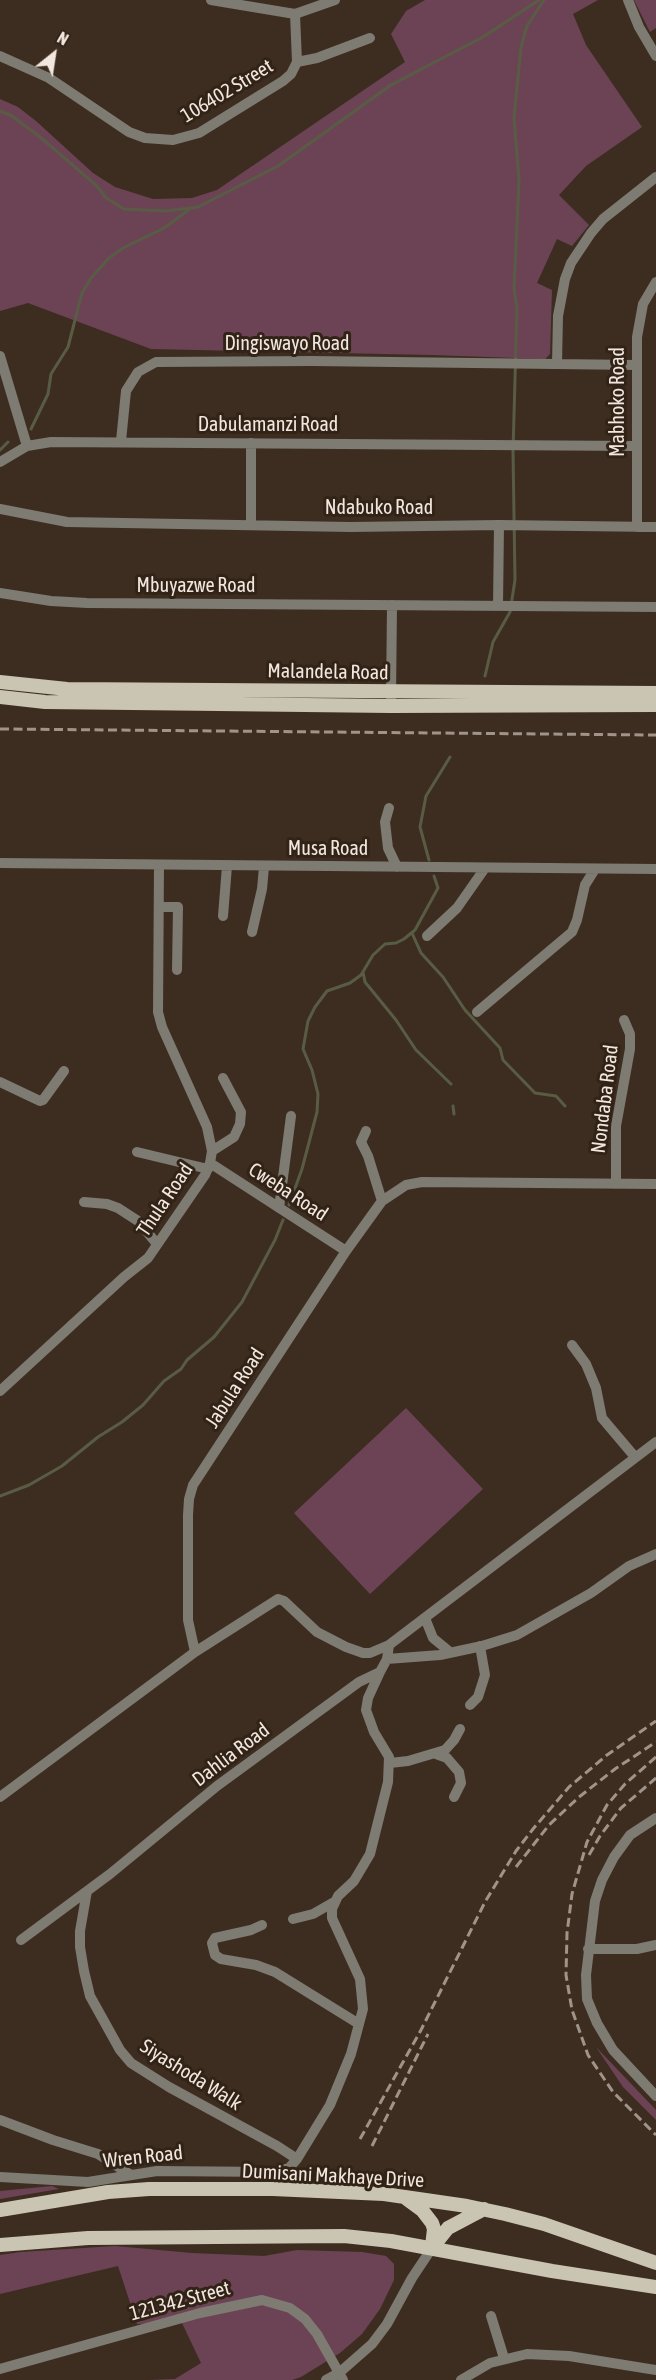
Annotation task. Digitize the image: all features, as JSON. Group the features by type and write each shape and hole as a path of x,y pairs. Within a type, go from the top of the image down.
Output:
{"main road":[{"name":"Malandela Road","path":"0,682 48,688 656,705"},
{"name":"Malandela Road","path":"0,697 45,702 391,699 656,693"},
{"name":"Dumisani Makhaye Drive","path":"0,2210 108,2192 149,2189 293,2189 402,2197 484,2209 544,2224 656,2263"},
{"path":"402,2197 417,2206 432,2223 434,2229 432,2248"},
{"path":"432,2248 448,2228 484,2209"},
{"path":"0,2245 88,2238 299,2235 368,2238 656,2287"}],"street":[{"path":"211,0 295,14 335,0"},
{"path":"628,0 639,27 656,56"},
{"name":"106402 Street","path":"0,56 49,78 129,132 160,141 183,138 200,133 291,74 297,62 295,14"},
{"path":"297,62 316,58 370,38"},
{"path":"558,364 558,316 561,295 571,263 603,219 654,183"},
{"name":"Mabhoko Road","path":"637,527 635,446 639,315 649,291 656,282"},
{"path":"1,361 27,446"},
{"name":"Dingiswayo Road","path":"121,441 126,391 138,372 156,362 636,365"},
{"name":"Dabulamanzi Road","path":"0,462 27,446 51,442 635,446"},
{"path":"251,443 251,524"},
{"name":"Ndabuko Road","path":"0,509 67,522 350,527 656,527"},
{"path":"507,606 508,526"},
{"name":"Mbuyazwe Road","path":"0,593 51,601 87,603 656,608"},
{"path":"391,699 392,605"},
{"path":"389,808 385,822 389,840 388,848 397,867"},
{"name":"Musa Road","path":"0,863 656,869"},
{"name":"Thula Road","path":"0,1391 124,1277 148,1258 209,1166 212,1151 207,1127 162,1027 159,1012 159,866"},
{"path":"223,916 227,866"},
{"path":"252,932 262,889 264,867"},
{"path":"427,936 457,908 485,868"},
{"path":"477,1012 572,932 578,920 585,885 595,869"},
{"path":"159,907 178,907 177,970"},
{"name":"Nondaba Road","path":"616,1184 616,1126 630,1049 630,1034 624,1020"},
{"path":"0,1082 40,1101 44,1100 64,1071"},
{"path":"212,1151 234,1137 240,1124 241,1112 223,1078"},
{"path":"279,1208 291,1116"},
{"path":"366,1131 361,1142 368,1156 382,1201"},
{"name":"Cweba Road","path":"137,1152 209,1166 346,1251"},
{"name":"Jabula Road","path":"195,1652 188,1620 188,1515 193,1485 346,1251 382,1201 406,1185 422,1182 656,1184"},
{"path":"84,1202 107,1204 118,1208 138,1221 158,1244"},
{"path":"572,1345 590,1372 602,1418 635,1457"},
{"path":"0,1797 195,1652 278,1599 284,1601 317,1632 346,1647 370,1653 389,1645 656,1442"},
{"path":"387,1659 450,1653 517,1635 591,1593 629,1566 656,1554"},
{"path":"425,1618 433,1638 450,1653"},
{"path":"293,1919 313,1914 334,1902 354,1881 370,1854 388,1782 390,1763 366,1710 368,1698 387,1659 389,1645"},
{"path":"470,1705 478,1697 485,1675 480,1646"},
{"name":"Dahlia Road","path":"21,1940 87,1891 217,1786 359,1682 380,1672"},
{"path":"390,1763 436,1754 450,1746 460,1729"},
{"path":"436,1754 447,1758 461,1777 454,1797"},
{"path":"656,1818 630,1835 614,1857 602,1880 595,1901 588,1950 587,1999 597,2023 613,2050 656,2096"},
{"name":"Siyashoda Walk","path":"87,1891 80,1931 84,1971 90,1996 120,2050 131,2063 169,2087 278,2146 293,2164"},
{"path":"293,2164 330,2105 351,2054 363,2009 360,1978 332,1918 334,1902"},
{"path":"262,1925 251,1930 215,1938 212,1943 215,1955 221,1959 256,1965 275,1972 358,2024"},
{"path":"588,1950 637,1949 656,1945"},
{"path":"0,2120 98,2154 131,2175"},
{"name":"Wren Road","path":"0,2177 88,2182 178,2170 275,2172 293,2164"},
{"path":"326,2380 341,2377 382,2330 432,2248"},
{"name":"121342 Street","path":"0,2369 200,2313 262,2300 290,2308 305,2319 317,2334 341,2377"},
{"path":"491,2316 504,2358"},
{"path":"461,2380 490,2363 527,2354 569,2356 656,2370"}],"shaded area":[{"path":"425,0 598,0 573,14 586,45 642,127 586,166 559,195 589,225 572,246 557,239 537,283 552,290 550,354 545,359 151,349 28,303 0,311 0,99 18,107 93,173 115,187 153,199 192,198 217,190 405,62 391,34 406,11"},
{"path":"634,0 656,0 656,28 650,32"},
{"path":"406,1408 483,1489 370,1594 294,1513"},
{"path":"596,2047 656,2110 656,2120 623,2087"},
{"path":"52,2186 59,2189 0,2199 0,2191"},
{"path":"115,2246 192,2253 264,2256 297,2250 362,2252 386,2256 394,2264 394,2280 380,2309 362,2334 340,2353 301,2377 292,2380 149,2380 175,2379 201,2363 182,2323 137,2324 118,2266 0,2294 0,2255"}],"waterway":[{"path":"0,111 12,116 40,137 97,186 106,198 124,209 166,211 198,207 278,166 391,85 483,37 539,0"},
{"path":"485,676 493,642 510,612 515,580 513,451 517,308 514,288 519,180 514,117 521,47 527,26 544,0"},
{"path":"31,429 48,394 51,374 68,347 82,293 91,278 109,258 123,248 164,228 190,209"},
{"path":"0,450 8,442"},
{"path":"429,860 420,827 426,796 450,757"},
{"path":"289,1205 302,1169 317,1112 318,1094 312,1070 303,1049 308,1021 327,991 350,983 361,975 373,955 385,944 396,943 415,930 438,888 434,876"},
{"path":"412,933 421,953 443,977 465,1010 500,1048 503,1060 535,1093 556,1096 565,1106"},
{"path":"363,972 365,982 396,1020 416,1050 451,1084"},
{"path":"453,1106 454,1114"},
{"path":"0,1496 29,1485 62,1466 98,1437 122,1422 214,1337 242,1302 283,1220"}],"railway":[{"path":"0,729 656,735"},
{"path":"360,2139 421,2030 485,1902 516,1851 569,1787 607,1755 656,1721"},
{"path":"516,1867 549,1825 579,1797 615,1769 656,1742"},
{"path":"656,1757 625,1784 607,1805 587,1842 572,1894 567,1933 566,1975 572,2010 588,2055 613,2092 656,2135"},
{"path":"589,1855 621,1808 656,1778"},
{"path":"372,2146 428,2034"}]}
